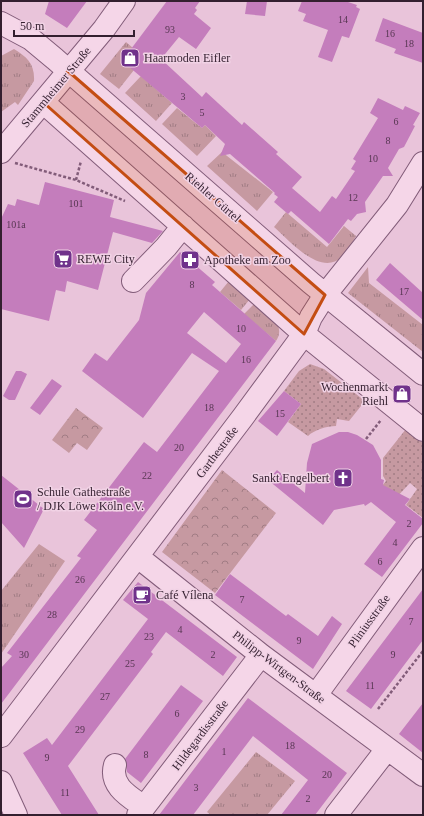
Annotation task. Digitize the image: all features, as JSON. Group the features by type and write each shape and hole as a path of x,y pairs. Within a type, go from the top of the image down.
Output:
{"street":[{"name":"Stammheimer Straße","path":"1,152 44,103 68,71 104,29 124,1"},
{"name":"Riehler Gürtel","path":"1,23 34,42 325,295 423,374"},
{"path":"44,103 304,334 423,430"},
{"name":"Garthestraße","path":"1,736 138,557 304,334 311,316 325,295 398,206 423,163"},
{"path":"133,281 166,247 183,226"},
{"name":"Pliniusstraße","path":"316,695 423,548"},
{"name":"Philipp-Wirtgen-Straße","path":"138,557 261,655 423,775"},
{"name":"Hildegardisstraße","path":"141,811 261,655"},
{"path":"336,815 387,749"},
{"path":"115,765 114,776 118,786 141,811"},
{"path":"1,782 16,815"}],"path":[{"path":"76,180 83,154"},
{"path":"21,164 76,180 132,204"},
{"path":"366,439 392,406"},
{"path":"378,709 423,651"}],"highlighted area":[{"path":"68,71 325,295 304,334 44,103"}],"green space":[{"path":"126,42 133,48 134,70 119,89 100,74"},
{"path":"14,49 23,55 32,66 34,81 18,105 15,102 1,112 1,56"},
{"path":"141,76 172,103 156,121 125,93"},
{"path":"177,108 202,128 205,125 216,136 197,156 162,124"},
{"path":"222,152 273,192 257,211 207,166"},
{"path":"286,212 327,247 344,226 356,236 342,257 333,262 324,263 315,260 297,248 274,227"},
{"path":"368,267 369,283 423,325 423,352 348,293"},
{"path":"229,281 250,299 241,310 220,292"},
{"path":"255,303 270,314 277,324 279,335 276,341 244,314"},
{"path":"310,364 324,369 365,401 349,421 337,419 336,426 321,429 308,436 288,422 301,404 284,391 299,371"},
{"path":"76,408 103,428 87,450 77,443 69,453 52,440"},
{"path":"406,429 423,443 423,518 406,505 417,489 410,483 395,499 381,487 386,481 383,476 383,458"},
{"path":"222,470 276,513 215,593 162,552"},
{"path":"39,544 65,561 1,654 1,591"},
{"path":"256,752 295,781 267,815 211,815 207,812"}],"building":[{"path":"49,1 87,1 67,28 45,14"},
{"path":"167,1 200,1 195,8 197,10 194,14 211,28 196,49 179,37 161,59 202,97 206,92 242,125 244,122 278,152 276,154 302,177 292,188 320,212 332,196 336,199 355,171 351,169 356,161 353,159 378,118 370,113 378,98 403,110 405,106 420,113 413,125 415,126 404,147 399,149 388,168 393,176 383,176 365,202 366,212 357,214 351,221 348,219 329,244 291,211 288,214 274,202 278,197 274,194 275,193 230,154 220,156 225,144 205,125 202,128 122,61"},
{"path":"247,1 267,1 265,16 245,14"},
{"path":"302,1 345,1 357,5 356,7 360,9 349,38 342,36 332,62 318,57 328,30 303,21 306,14 298,11"},
{"path":"383,18 423,33 423,63 394,53 396,49 375,41"},
{"path":"45,182 114,200 110,217 163,231 152,243 113,232 98,290 67,281 65,292 56,290 49,321 1,309 1,219 8,204 15,206 17,199 39,205"},
{"path":"180,252 215,282 212,285 276,341 1,704 1,668 12,656 7,653 81,558 77,556 97,530 84,520 144,442 157,452 219,371 192,353 143,418 82,371 95,353 107,361 139,320 146,293","holes":["204,312 241,344 226,363 187,333"]},
{"path":"390,263 423,293 423,320 376,280"},
{"path":"16,371 21,371 27,374 15,400 9,400 3,396"},
{"path":"52,379 62,386 40,415 30,408"},
{"path":"284,391 301,404 277,436 258,421"},
{"name":"Sankt Engelbert","path":"339,432 348,432 357,435 373,445 381,460 381,479 384,480 383,485 410,499 405,505 423,519 423,523 382,577 364,564 396,522 371,502 365,506 364,504 334,510 323,525 268,480 277,470 305,493 307,463 312,444"},
{"path":"1,475 44,509 24,548 1,522"},
{"path":"230,574 286,616 288,614 318,636 332,616 342,624 313,669 215,595"},
{"path":"138,582 237,657 223,676 166,632 151,652 153,654 68,766 99,815 62,815 23,753 47,738 52,745 148,619 123,600"},
{"path":"423,589 423,640 371,709 346,691"},
{"path":"181,685 203,701 141,783 127,772 125,759"},
{"path":"248,698 347,773 315,815 281,815 308,780 253,736 193,815 159,815"},
{"path":"423,703 423,753 399,734"}],"place":[{"name":"Haarmoden Eifler","path":"130,58"},
{"name":"REWE City","path":"63,259"},
{"name":"Apotheke am Zoo","path":"190,260"},
{"name":"Wochenmarkt Riehl","path":"402,394"},
{"name":"Sankt Engelbert","path":"343,478"},
{"name":"Schule Gathestraße / DJK Löwe Köln e.V.","path":"23,499"},
{"name":"Café Vílena","path":"142,595"}]}
